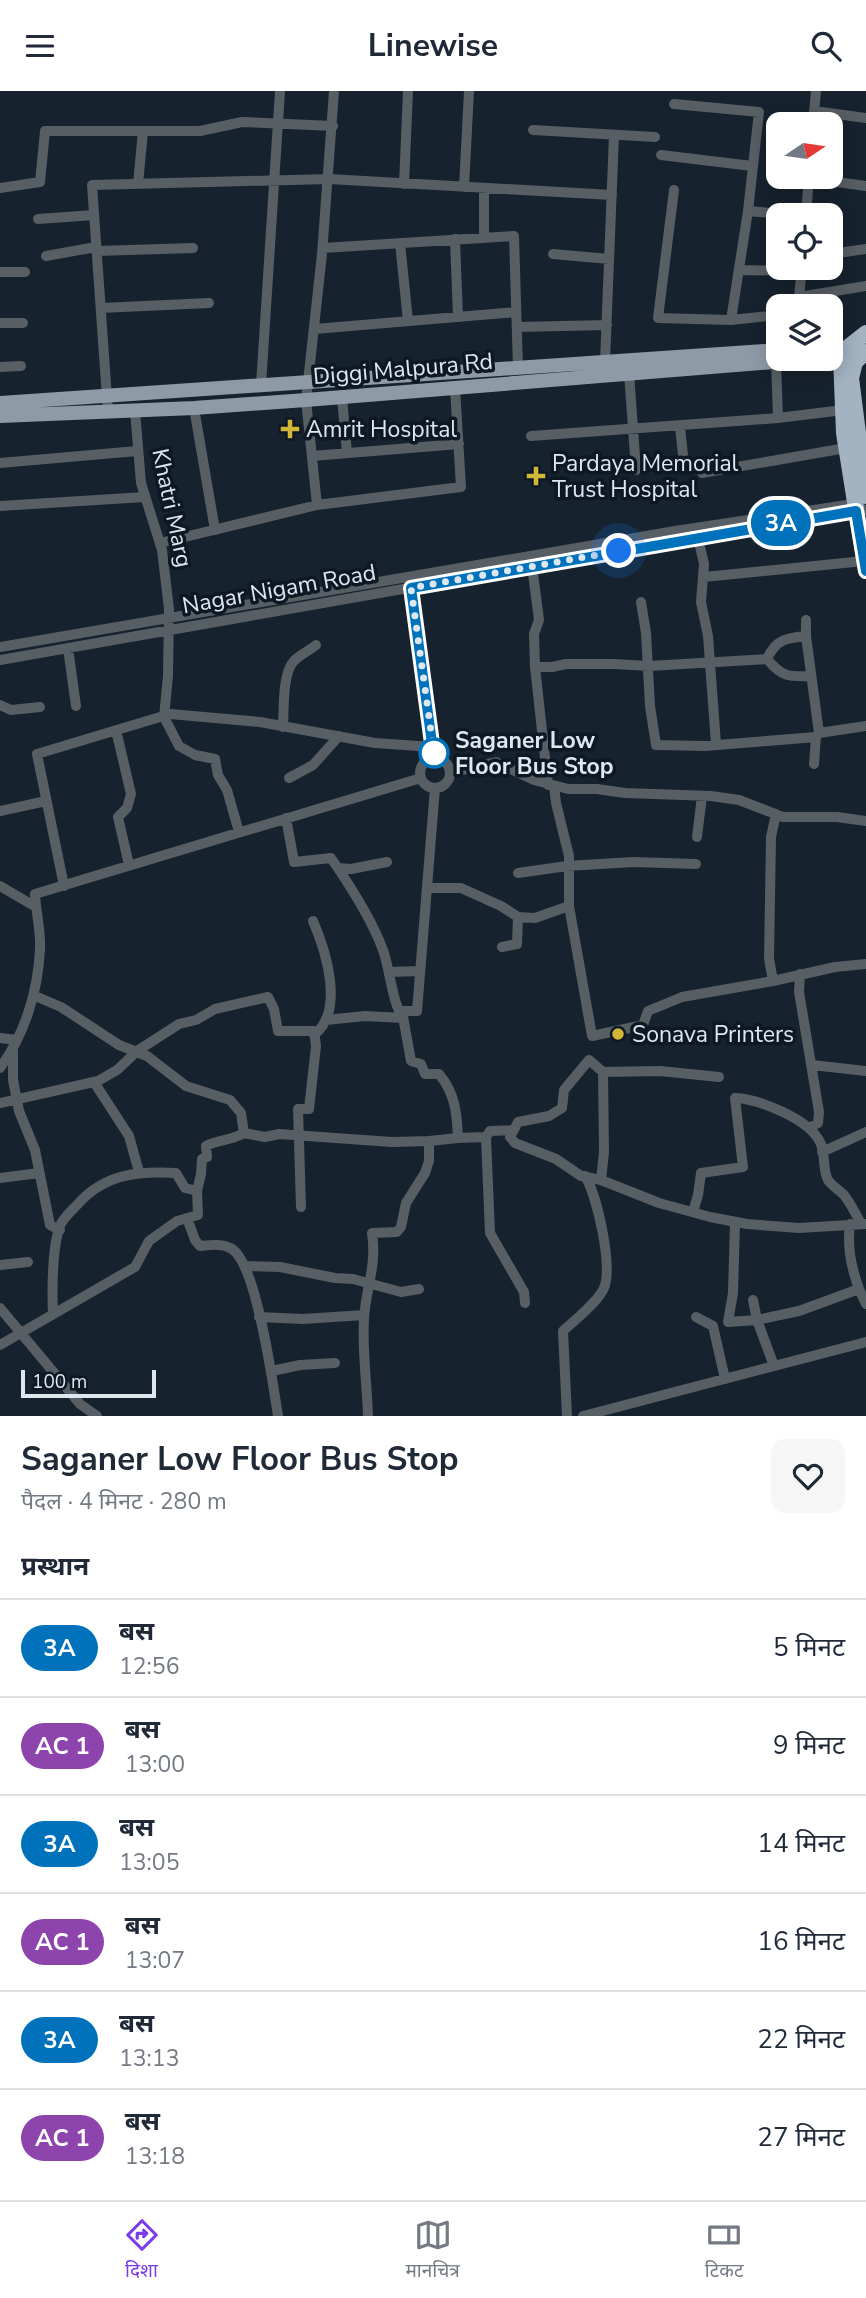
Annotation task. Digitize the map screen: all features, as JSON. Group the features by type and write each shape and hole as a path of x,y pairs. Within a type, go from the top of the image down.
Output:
{"highway":[{"path":"858,451 844,410 847,354 866,333"},
{"path":"847,354 858,451 865,566"}],"main road":[{"name":"Diggi Malpura Rd","path":"0,403 605,362 766,356"},
{"name":"Diggi Malpura Rd","path":"0,416 194,408 342,398 629,373 766,357"}],"street":[{"path":"261,385 280,91"},
{"path":"317,505 306,400 323,248 334,91"},
{"path":"404,184 408,91"},
{"path":"464,187 469,91"},
{"path":"816,91 814,111 866,118"},
{"path":"674,103 759,112 748,211 731,320"},
{"path":"0,188 40,182 46,131 200,131 242,122 333,126"},
{"path":"533,130 654,137"},
{"path":"138,184 143,131"},
{"path":"605,362 614,135"},
{"path":"661,155 752,166"},
{"path":"108,412 92,185 329,180 612,195"},
{"path":"844,183 866,186"},
{"path":"484,188 484,238"},
{"path":"674,190 658,319 731,320 766,316"},
{"path":"748,211 766,213"},
{"path":"38,219 94,215"},
{"path":"323,248 514,236 518,368"},
{"path":"455,239 458,317"},
{"path":"400,243 408,321"},
{"path":"46,256 97,249 193,248"},
{"path":"843,252 866,249"},
{"path":"553,254 609,259"},
{"path":"739,270 766,270"},
{"path":"0,272 25,272"},
{"path":"832,294 866,286"},
{"path":"101,308 209,303"},
{"path":"315,329 516,312"},
{"path":"0,323 23,323"},
{"path":"517,327 607,325"},
{"path":"0,367 21,366"},
{"path":"777,371 778,418"},
{"path":"629,373 636,470"},
{"path":"160,543 317,505 461,487 455,388"},
{"path":"342,398 347,453"},
{"path":"194,408 215,530"},
{"path":"531,436 778,418 844,410"},
{"name":"Khatri Marg","path":"135,411 137,451 145,497 160,543 168,600 168,676 164,717"},
{"path":"680,426 683,455"},
{"path":"312,456 459,444"},
{"path":"0,463 137,451"},
{"path":"702,473 858,451"},
{"path":"0,506 145,497"},
{"name":"Nagar Nigam Road","path":"0,647 532,566 698,538 862,505"},
{"name":"Nagar Nigam Road","path":"410,583 675,531 862,505"},
{"path":"698,538 704,564 701,602 708,636 716,744"},
{"path":"532,566 539,620 534,633 534,667 551,785 569,856 569,906 592,1036 589,1060 564,1090 562,1108 549,1116 518,1122 510,1137 515,1143 556,1159 585,1176 659,1203 735,1223 799,1228 859,1224"},
{"path":"704,577 865,566"},
{"path":"410,583 434,753"},
{"path":"640,602 656,745 716,744 818,735 866,726"},
{"path":"806,620 818,735 814,764"},
{"name":"Nagar Nigam Road","path":"0,660 168,623"},
{"path":"767,659 772,647 786,638 807,636"},
{"path":"283,727 289,667 294,660 316,645"},
{"path":"68,647 76,706"},
{"path":"534,667 566,664 649,666 767,659"},
{"path":"767,659 779,673 793,677 811,676"},
{"path":"0,705 11,710 40,707"},
{"path":"64,885 37,754 170,714 260,722 434,753 445,762 450,773 446,783 435,788 425,784 421,778 421,768 434,753"},
{"path":"164,717 179,746 195,755 215,759 218,775 227,790 239,832"},
{"path":"116,730 131,794 130,803 118,817 129,865"},
{"path":"289,778 313,765 340,736"},
{"path":"450,773 496,762 551,785 568,789 702,796 739,800 782,817 837,817 866,821"},
{"path":"0,1068 15,1046 35,996 41,947 36,894 421,778"},
{"path":"435,788 417,1010 402,1011 411,1062 421,1064 425,1074 439,1074 448,1084 454,1099 458,1138"},
{"path":"697,837 702,796"},
{"path":"0,811 46,801"},
{"path":"773,981 769,959 771,837 776,814"},
{"path":"286,818 294,862 331,858 364,910 383,949 396,1008 403,1018"},
{"path":"338,868 351,869 387,862"},
{"path":"518,873 568,866 633,862 696,864"},
{"path":"0,886 36,907"},
{"path":"427,888 461,888 518,917 535,918 569,906"},
{"path":"502,947 517,944 518,917"},
{"path":"313,921 332,984 324,1027 314,1035"},
{"path":"592,1036 643,1025 648,1011 682,997 866,964"},
{"path":"389,972 420,971"},
{"path":"800,974 799,992 819,1112 818,1123 809,1128"},
{"path":"35,996 61,1007 119,1045 137,1051 186,1086 230,1100 240,1113 244,1133"},
{"path":"0,1103 93,1082 117,1070 137,1051 179,1024 196,1020 215,1009 268,997 274,1009 278,1031 314,1031 313,1086 309,1109 298,1109 300,1207"},
{"path":"326,1020 365,1016 403,1018"},
{"path":"0,1038 15,1046"},
{"path":"15,1046 13,1080 19,1111 34,1150 50,1225 60,1230"},
{"path":"589,1060 603,1072 660,1071 719,1077"},
{"path":"812,1065 866,1071"},
{"path":"601,1180 604,1152 603,1072"},
{"path":"93,1082 129,1136 139,1172"},
{"path":"693,1212 701,1173 743,1167 734,1097 764,1103 809,1128 822,1144 828,1180 844,1195 859,1224"},
{"path":"514,1130 490,1131 486,1137 490,1233 524,1292 525,1303"},
{"path":"822,1152 866,1132"},
{"path":"0,1345 135,1267 149,1241 177,1221 198,1215 197,1191 202,1159 207,1157 206,1146 217,1140 232,1140 244,1133 265,1137 279,1134 392,1142 486,1137"},
{"path":"368,1416 363,1339 366,1293 375,1254 372,1233 397,1232 401,1227 406,1203 425,1173 429,1161 429,1141"},
{"path":"53,1313 52,1285 60,1230 70,1213 87,1194 103,1183 139,1172 176,1173 185,1188 197,1191"},
{"path":"0,1178 39,1173"},
{"path":"567,1416 563,1331 604,1288 607,1272 599,1213 585,1176"},
{"path":"187,1218 200,1246 218,1244 233,1249 245,1266 272,1371 278,1416"},
{"path":"735,1223 733,1293 728,1322 758,1320 799,1311 859,1289"},
{"path":"859,1224 848,1241 850,1263 866,1304"},
{"path":"0,1265 14,1269 28,1262"},
{"path":"245,1266 280,1267 384,1285 401,1292 419,1289"},
{"path":"753,1300 774,1366"},
{"path":"0,1308 80,1404 96,1416"},
{"path":"259,1317 303,1319 364,1315"},
{"path":"696,1317 713,1326 725,1379"},
{"path":"583,1416 866,1342"},
{"path":"272,1371 300,1364 335,1363"}],"bus line":[{"name":"3A","path":"434,758 411,588 856,511 866,571"}],"place":[{"name":"Amrit Hospital","path":"290,429"},
{"name":"Pardaya Memorial Trust Hospital","path":"536,476"},
{"name":"Saganer Low Floor Bus Stop","path":"434,753"},
{"name":"Sonava Printers","path":"618,1034"}],"route":[{"path":"434,753 411,588 619,551"}]}
